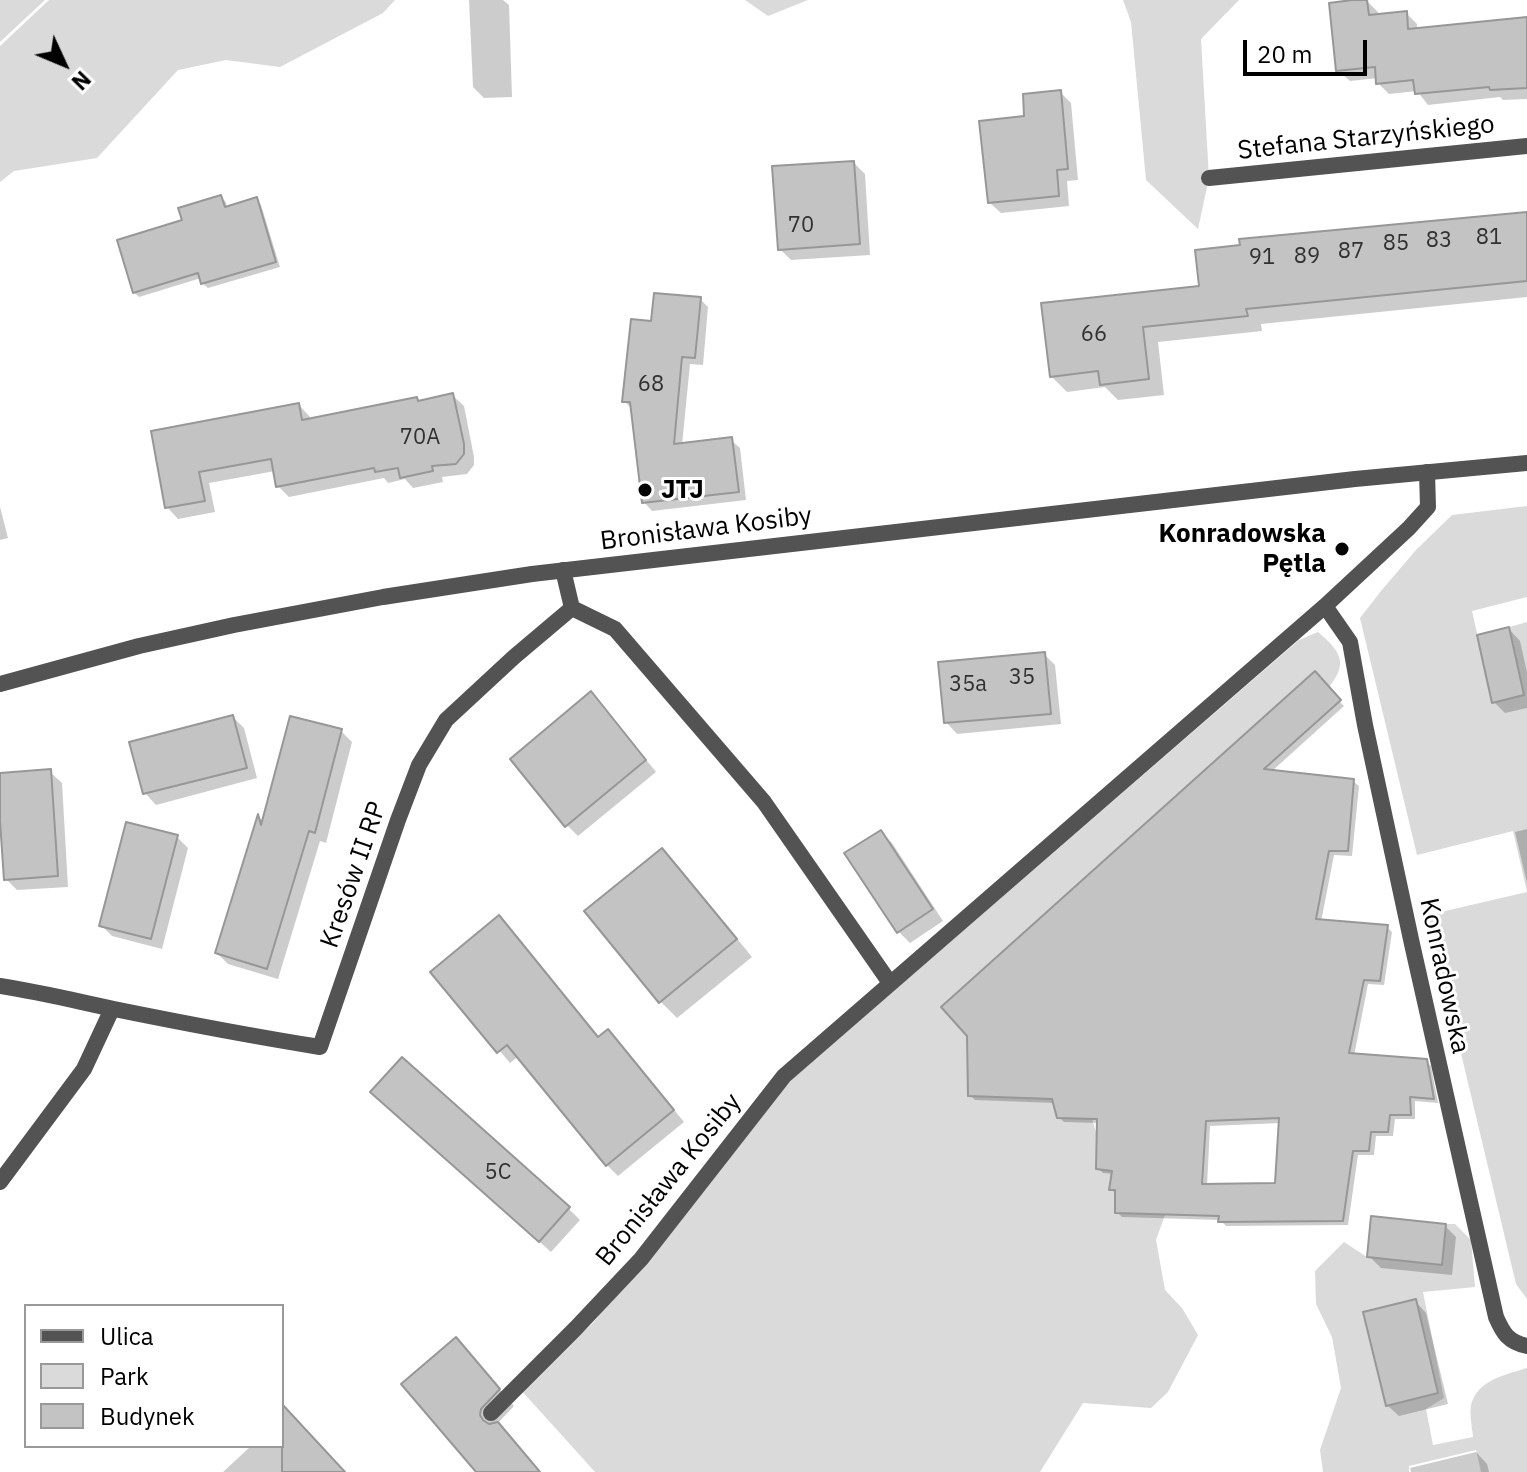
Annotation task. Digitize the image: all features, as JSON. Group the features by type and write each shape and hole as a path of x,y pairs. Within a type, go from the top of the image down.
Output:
{"street":[{"name":"Stefana Starzyńskiego","path":"1209,178 1527,146"},
{"name":"Bronisława Kosiby","path":"0,684 139,646 234,625 383,597 563,570 1527,463"},
{"name":"Bronisława Kosiby","path":"491,1413 641,1259 784,1076 1325,606 1409,528 1428,507 1427,472"},
{"path":"563,570 572,608 615,629 764,802 890,983"},
{"name":"Konradowska","path":"1325,606 1350,642 1412,944 1496,1317 1503,1334 1527,1346"},
{"name":"Kresów II RP","path":"0,986 320,1047 419,765 446,720 572,608"},
{"path":"0,1182 84,1069 112,1009"}],"green space":[{"path":"0,0 45,0 0,42"},
{"path":"49,0 395,0 383,13 280,67 226,60 178,70 97,158 14,171 0,182 0,46"},
{"path":"745,0 808,0 768,16"},
{"path":"1123,0 1239,0 1201,39 1209,178 1198,229 1146,180 1131,22"},
{"path":"1527,506 1527,597 1472,611 1493,703 1524,695 1510,628 1506,628 1527,622 1527,892 1513,831 1417,855 1360,618 1416,550 1452,515"},
{"path":"1318,632 1339,657 1339,671 1329,687 1314,672 942,1007 967,1036 968,1096 1052,1099 1057,1118 1092,1119 1096,1132 1096,1169 1112,1171 1110,1190 1131,1190 1127,1213 1165,1215 1156,1240 1165,1290 1182,1308 1198,1335 1168,1392 1151,1408 1083,1403 1040,1472 595,1472 521,1390 593,1323 791,1080 1299,640"},
{"path":"1527,892 1527,1299 1516,1284 1428,915"},
{"path":"1446,1224 1455,1224 1471,1240 1475,1287 1423,1292 1444,1398 1426,1409 1433,1445 1473,1437 1471,1408 1477,1392 1496,1378 1527,1368 1527,1472 1481,1472 1476,1450 1409,1466 1409,1472 1323,1472 1320,1450 1341,1388 1332,1337 1316,1304 1315,1271 1344,1242 1367,1257 1441,1264","holes":["1416,1299 1438,1393 1386,1406 1364,1312"]}],"building":[{"path":"1367,0 1369,15 1407,11 1408,29 1527,17 1527,88 1490,90 1489,87 1415,94 1413,80 1376,84 1375,67 1336,71 1329,3"},
{"path":"1061,90 1068,169 1057,170 1059,196 988,203 979,121 1024,116 1023,94"},
{"path":"854,161 860,244 778,250 772,166"},
{"path":"221,195 225,207 257,197 276,262 201,284 198,273 133,293 117,240 182,220 178,208"},
{"path":"1527,212 1527,281 1246,309 1248,316 1143,327 1149,379 1100,385 1098,371 1050,377 1041,303 1199,286 1195,250 1240,245 1239,239"},
{"path":"654,293 701,297 695,358 682,357 674,444 732,437 739,492 642,503 630,402 622,402 631,319 651,321"},
{"path":"453,393 464,444 464,454 456,464 432,466 433,471 400,478 398,468 375,472 374,468 276,487 271,459 199,472 205,501 165,508 151,431 299,403 302,420"},
{"path":"1509,627 1524,695 1492,703 1477,635"},
{"path":"1045,652 1051,714 944,723 938,662"},
{"path":"1315,671 1341,700 1264,769 1354,779 1348,851 1329,851 1316,919 1388,925 1380,981 1364,980 1349,1053 1427,1059 1434,1099 1410,1097 1411,1115 1390,1115 1388,1132 1371,1132 1369,1151 1353,1151 1343,1221 1218,1222 1219,1216 1115,1213 1115,1190 1109,1190 1112,1171 1096,1169 1097,1119 1057,1118 1052,1099 968,1096 967,1036 941,1007","holes":["1279,1118 1275,1183 1202,1184 1206,1121"]},
{"path":"591,691 646,760 565,827 510,759"},
{"path":"233,715 247,768 143,794 129,742"},
{"path":"290,716 342,729 315,833 309,831 267,969 215,953 258,814 261,825"},
{"path":"51,769 58,876 4,880 0,773"},
{"path":"126,822 178,835 151,939 99,926"},
{"path":"881,830 933,909 897,933 844,853"},
{"path":"662,848 737,939 659,1003 584,911"},
{"path":"499,915 598,1037 608,1029 674,1110 606,1166 507,1045 497,1053 430,972"},
{"path":"402,1057 570,1207 539,1242 370,1092"},
{"path":"1371,1216 1446,1224 1442,1265 1367,1257"},
{"path":"1416,1299 1438,1393 1386,1406 1363,1312"},
{"path":"456,1337 500,1389 481,1409 483,1420 489,1424 498,1422 540,1472 476,1472 401,1384"},
{"path":"284,1406 345,1472 282,1472 284,1448"}],"place":[{"name":"JTJ","path":"645,490"},
{"name":"Konradowska Pętla","path":"1342,549"}]}
